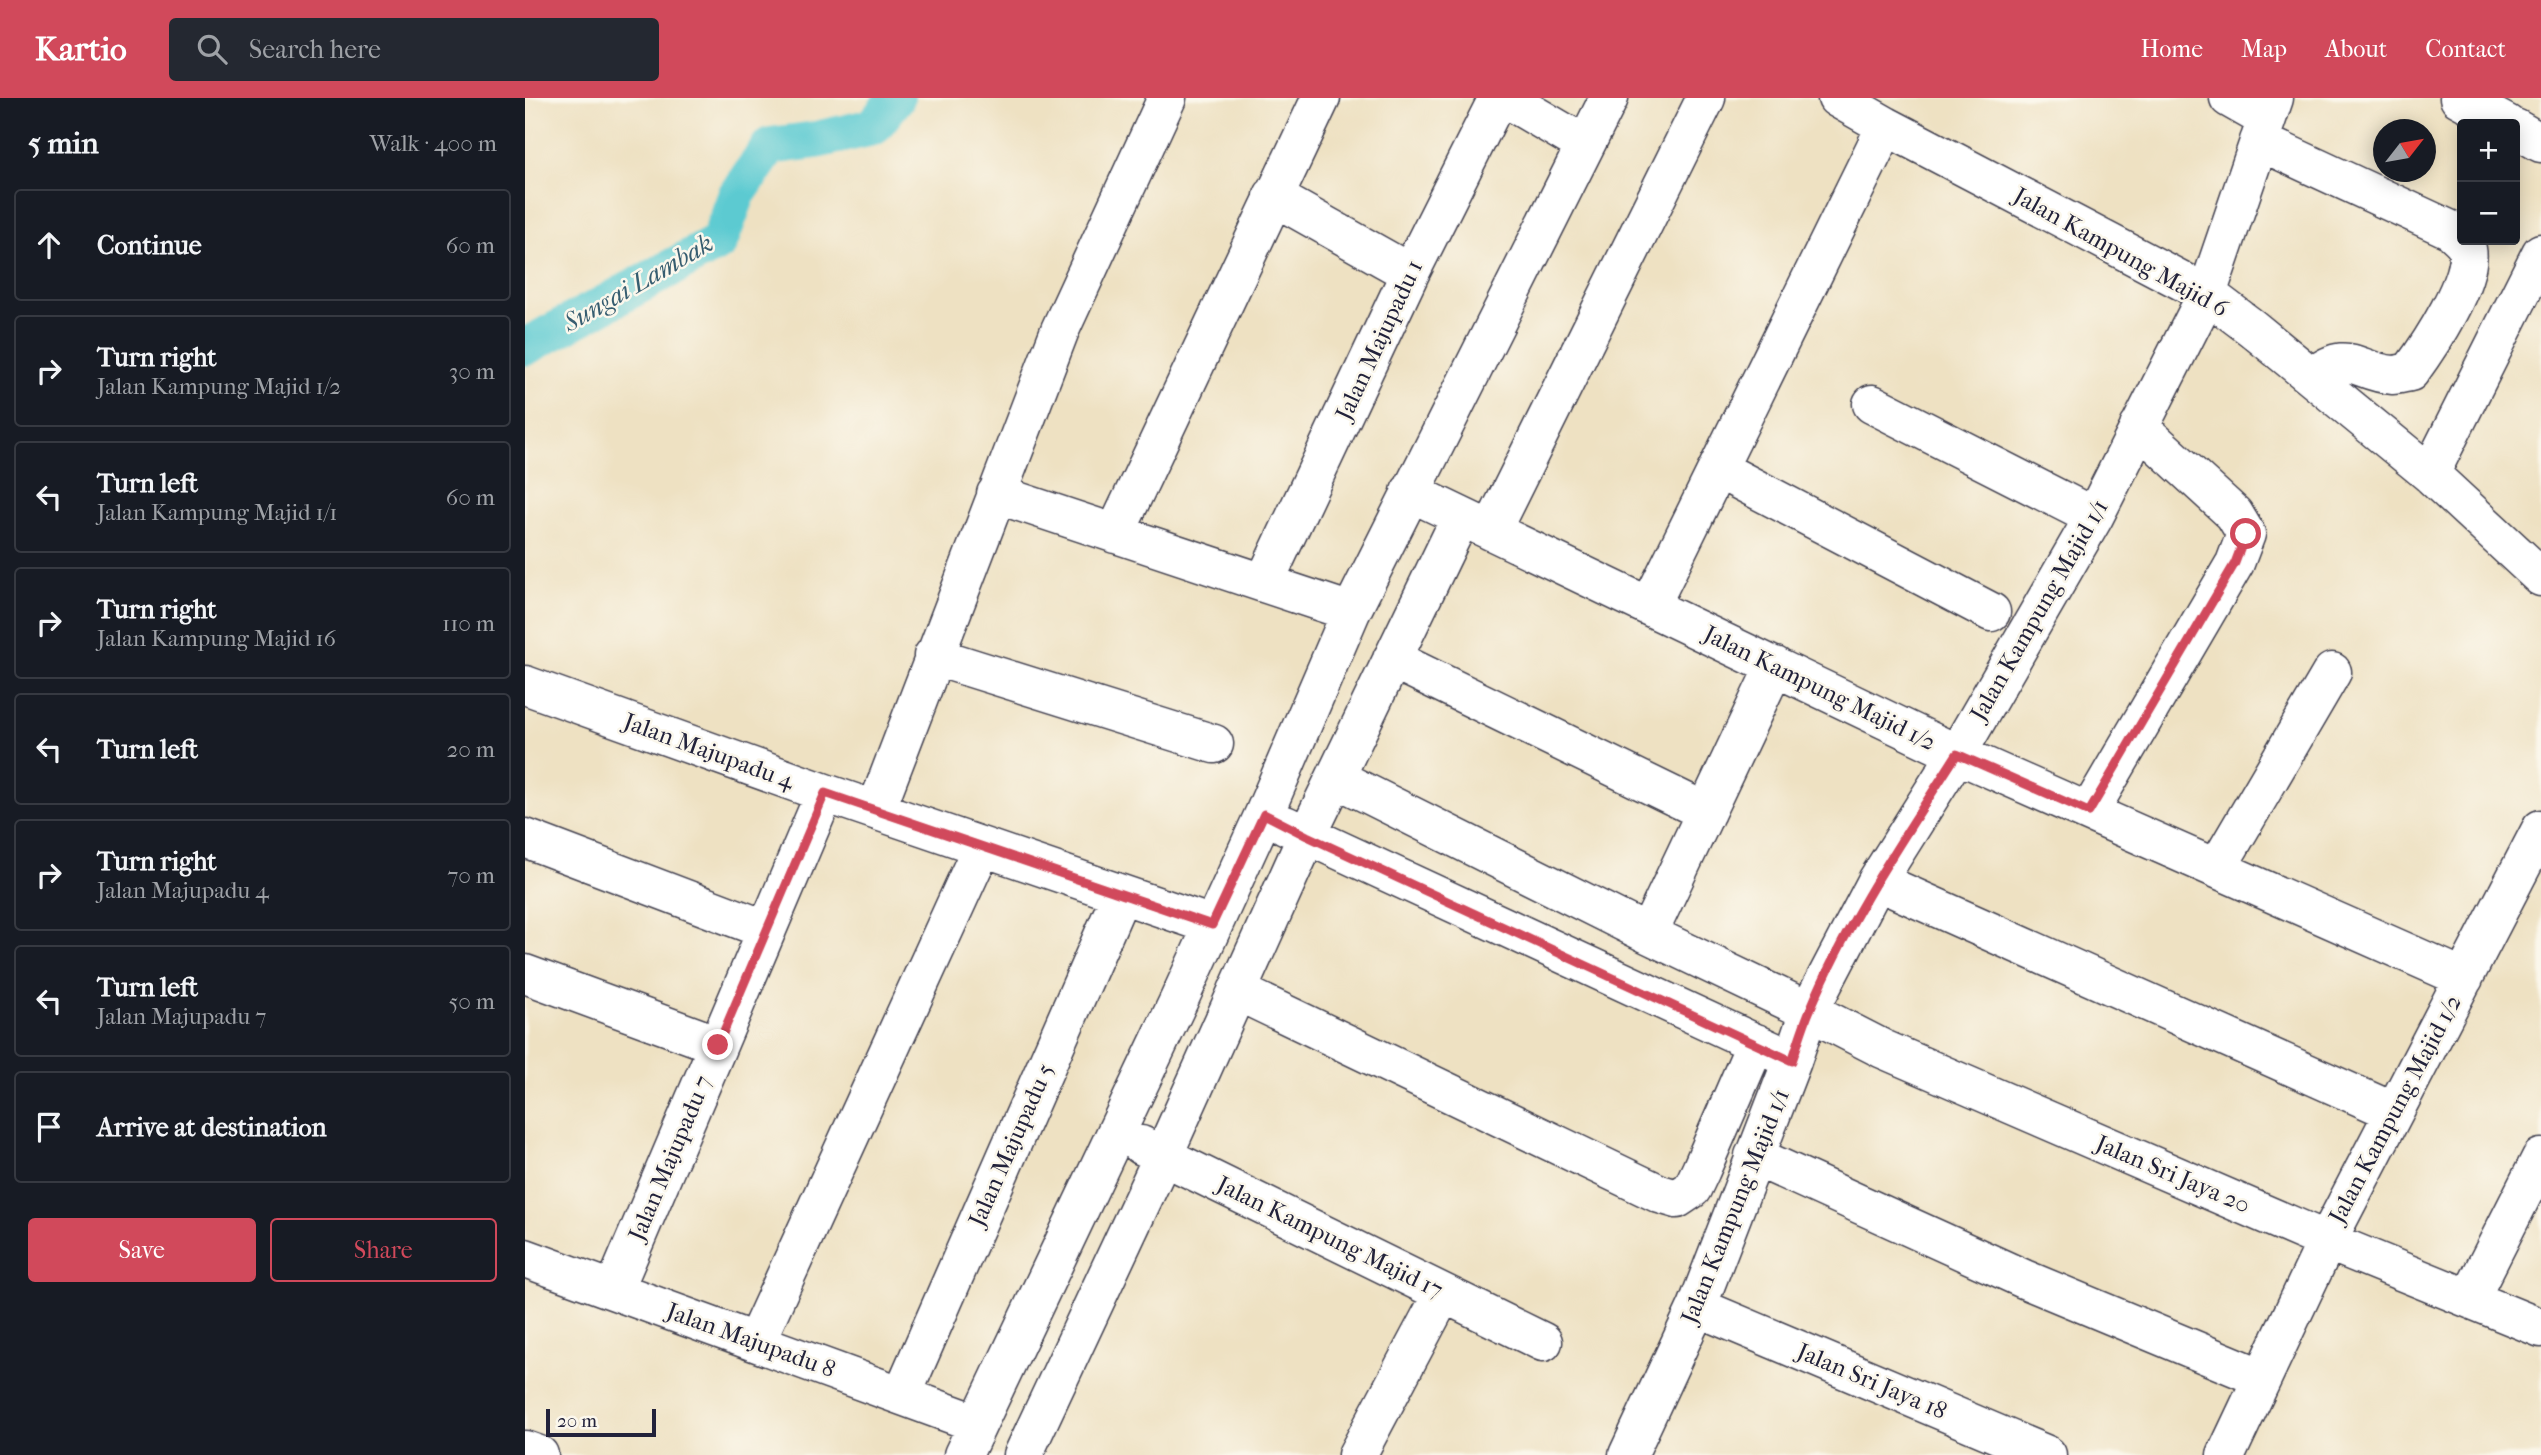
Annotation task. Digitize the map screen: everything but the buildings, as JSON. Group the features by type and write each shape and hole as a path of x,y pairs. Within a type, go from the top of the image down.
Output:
{"street":[{"path":"876,810 1060,330 1167,98"},
{"path":"1115,534 1321,98"},
{"name":"Jalan Majupadu 1","path":"1263,583 1497,98"},
{"path":"1505,98 1585,145"},
{"path":"970,1446 1264,814 1351,612 1609,98"},
{"path":"1023,1455 1164,1154 1307,836 1392,659 1476,524 1706,98"},
{"name":"Jalan Kampung Majid 6","path":"1837,98 2207,294 2535,557"},
{"path":"2229,98 2451,230 2466,245 2469,263 2454,302 2428,348 2410,372 2393,375 2340,361 2325,367 2313,377"},
{"path":"2459,98 2498,119"},
{"name":"Jalan Kampung Majid 1/1","path":"1628,1455 1697,1307 1809,1011 1877,881 1957,754 2094,517 2207,294 2266,119"},
{"path":"1650,606 1886,126"},
{"path":"2520,131 2541,143"},
{"path":"1273,196 1411,273"},
{"path":"2430,474 2541,253"},
{"path":"1872,404 2094,517"},
{"path":"2089,812 2235,563 2246,534 2234,514 2139,427"},
{"path":"1718,469 1991,612"},
{"name":"Jalan Kampung Majid 1/2","path":"1410,492 1957,754 2464,978"},
{"path":"996,494 1351,612"},
{"path":"933,656 1214,744"},
{"path":"1392,659 1706,813"},
{"path":"1648,933 1775,666"},
{"path":"2217,868 2332,672"},
{"name":"Jalan Majupadu 4","path":"525,685 825,793 1212,925"},
{"name":"Jalan Sri Jaya 20","path":"1336,778 1883,1049 2327,1241 2541,1328"},
{"name":"Jalan Majupadu 7","path":"614,1290 825,793"},
{"path":"1264,814 1792,1061"},
{"name":"Jalan Kampung Majid 1/2","path":"2226,1455 2327,1241 2541,829"},
{"path":"525,838 767,930"},
{"path":"755,1341 982,847"},
{"path":"1877,881 2394,1112"},
{"name":"Jalan Majupadu 5","path":"902,1395 1121,895"},
{"path":"525,974 718,1045"},
{"path":"1237,991 1660,1194 1677,1199 1692,1189 1702,1170 1756,1043"},
{"name":"Jalan Kampung Majid 17","path":"1116,1135 1164,1154 1543,1342"},
{"path":"1754,1156 2024,1279 2262,1378"},
{"path":"2470,1298 2541,1158"},
{"name":"Jalan Majupadu 8","path":"525,1258 902,1395 970,1446"},
{"path":"1368,1451 1443,1293"},
{"name":"Jalan Sri Jaya 18","path":"1697,1307 2047,1455"},
{"path":"525,1450 539,1455"}],"waterway":[{"name":"Sungai Lambak","path":"525,347 719,242 737,194 770,146 816,140 873,127 896,98"}],"route":[{"path":"718,1045 825,793 1212,925 1264,814 1792,1061 1809,1011 1844,940 1877,881 1957,754 2089,812 2235,563 2246,534"}]}
